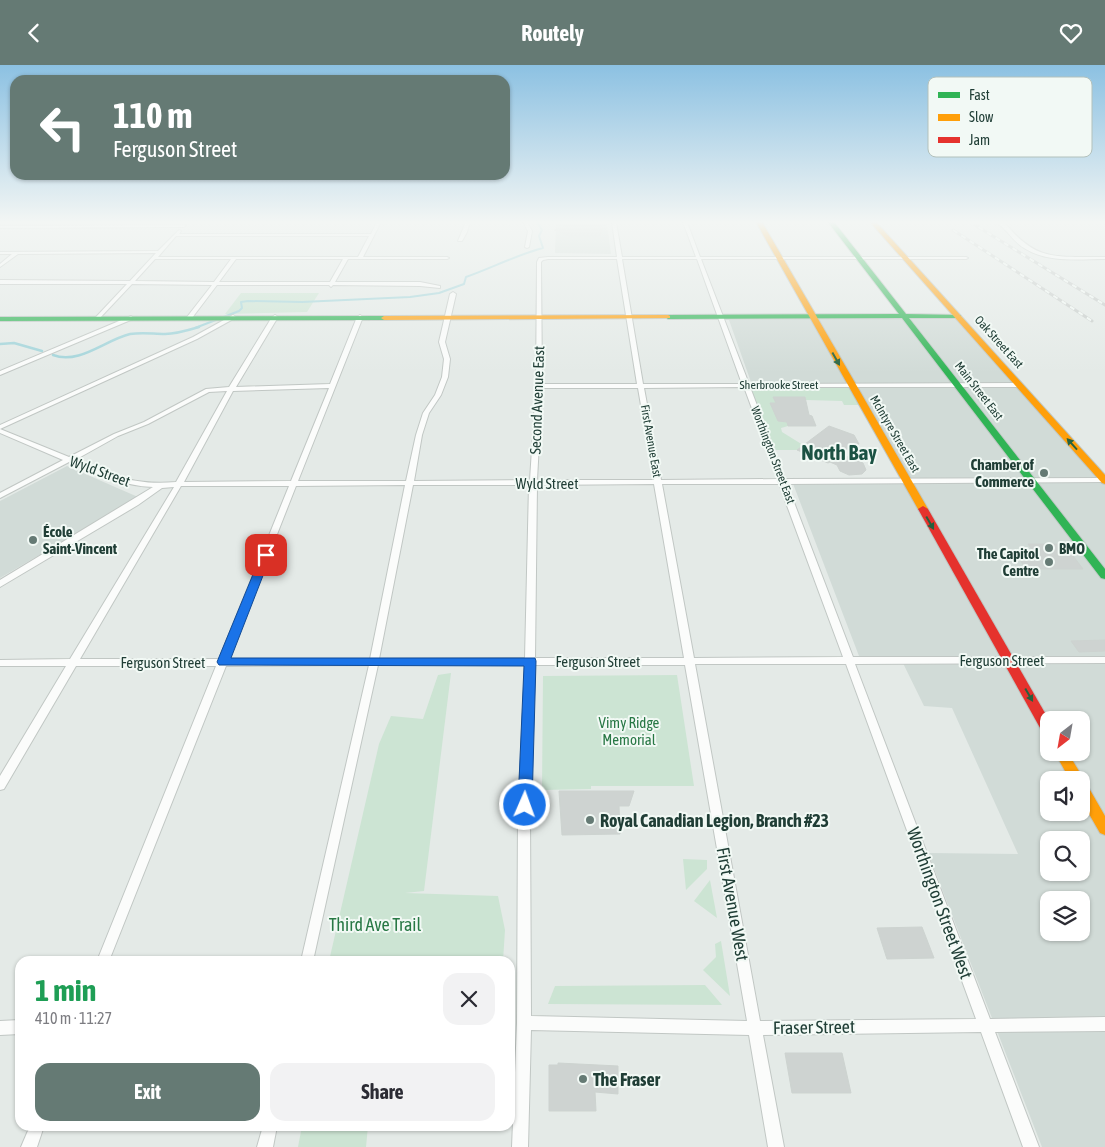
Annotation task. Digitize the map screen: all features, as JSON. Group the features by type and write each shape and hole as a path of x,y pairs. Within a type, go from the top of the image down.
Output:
{"main road":[{"name":"McIntyre Street East","path":"787,272 1040,715"},
{"name":"Main Street East","path":"870,272 1105,576"},
{"name":"Oak Street East","path":"919,272 1105,480"},
{"path":"0,325 5,319 131,317 958,316"},
{"path":"1090,803 1105,829"}],"street":[{"path":"98,318 141,272"},
{"path":"190,317 223,272"},
{"path":"332,285 339,272"},
{"name":"Second Avenue East","path":"520,1147 524,1023 524,814 530,661 533,483 539,386 539,272"},
{"name":"First Avenue East","path":"622,272 689,661"},
{"name":"Worthington Street East","path":"704,272 850,660"},
{"path":"0,282 420,284 438,287"},
{"path":"308,956 374,662 419,435 426,413 438,395 445,377 447,359 442,342 453,294"},
{"path":"0,373 131,317"},
{"path":"0,429 195,338 226,317"},
{"path":"0,786 179,484 232,388 275,317"},
{"path":"105,956 224,662 360,317"},
{"name":"Sherbrooke Street","path":"539,386 1019,385"},
{"path":"0,496 116,435 146,423 208,390 333,386"},
{"name":"Wyld Street","path":"0,429 115,479 134,484 159,487 179,484 1105,480"},
{"path":"0,584 136,503 159,487"},
{"name":"Worthington Street West","path":"850,660 1030,1147"},
{"name":"Ferguson Street","path":"0,663 1105,660"},
{"name":"First Avenue West","path":"689,661 776,1147"},
{"name":"Fraser Street","path":"524,1023 754,1028 1105,1024"},
{"path":"0,1028 15,1027"},
{"path":"29,1147 35,1131"},
{"path":"265,1147 269,1131"}],"shaded area":[{"path":"955,317 1105,485 1105,1147 1042,1147 928,853 1018,854 952,708 924,706 900,657 859,656 792,481 906,481 851,386 752,385 729,320"},
{"name":"École Saint-Vincent","path":"67,466 138,497 0,578 0,501"}],"green space":[{"path":"241,293 319,293 307,312 225,314"},
{"path":"746,385 851,386 862,405 844,405 842,401 806,400 805,397 774,398 776,403 771,403 778,421 787,422 788,426 781,428 782,432 803,445 797,450 771,450"},
{"name":"Third Ave Trail","path":"451,673 424,891 405,893 498,896 505,930 503,956 330,956 379,744 391,716 423,719 438,675"},
{"name":"Vimy Ridge Memorial","path":"677,675 694,786 591,786 591,789 542,790 543,676"},
{"path":"683,859 707,860 707,869 686,890"},
{"path":"710,880 717,918 694,901"},
{"path":"721,941 730,996 703,970 716,957 715,944"},
{"path":"705,985 722,1005 548,1004 555,986"},
{"path":"301,1131 368,1131 366,1147 298,1147"}],"building":[{"path":"773,397 805,397 809,415 812,416 816,426 788,426 787,422 778,421 770,403 776,403"},
{"path":"829,426 854,435 859,444 838,453 863,463 866,470 862,474 849,475 840,471 837,465 797,450"},
{"name":"The Capitol Centre","path":"1028,544 1064,544 1083,569 1026,569 1017,555 1036,555"},
{"path":"1105,640 1105,651 1079,652 1071,641"},
{"name":"Royal Canadian Legion, Branch #23","path":"559,791 634,791 629,806 619,806 620,834 562,835"},
{"path":"922,927 934,958 887,959 877,928"},
{"path":"785,1053 842,1053 851,1093 792,1093"},
{"name":"The Fraser","path":"558,1063 618,1066 618,1094 595,1092 596,1111 549,1111 549,1065 558,1065"}],"waterway":[{"path":"195,328 239,311 242,308 241,302 302,302 410,297 439,293 464,284 466,277 477,272"},
{"path":"53,355 72,357 92,351 130,334 169,334 199,327"},
{"path":"0,344 14,343 42,351"}],"railway":[{"path":"1018,272 1092,321"},
{"path":"1052,272 1105,305"}],"traffic: fast":[{"path":"870,272 1105,576"},
{"path":"668,317 958,316"},
{"path":"0,319 384,318"}],"traffic: slow":[{"path":"788,272 923,509"},
{"path":"918,272 1105,481"},
{"path":"384,318 668,317"},
{"path":"1066,761 1072,771"},
{"path":"1090,803 1105,829"}],"traffic: jam":[{"path":"923,509 1040,715"}],"place":[{"name":"Chamber of Commerce","path":"1044,473"},
{"name":"École Saint-Vincent","path":"33,540"},
{"name":"BMO","path":"1049,548"},
{"name":"The Capitol Centre","path":"1049,562"},
{"name":"Royal Canadian Legion, Branch #23","path":"590,820"},
{"name":"The Fraser","path":"583,1079"}],"district":[{"name":"North Bay","path":"839,452"}],"route":[{"path":"266,555 224,662 530,661 525,805"}]}
